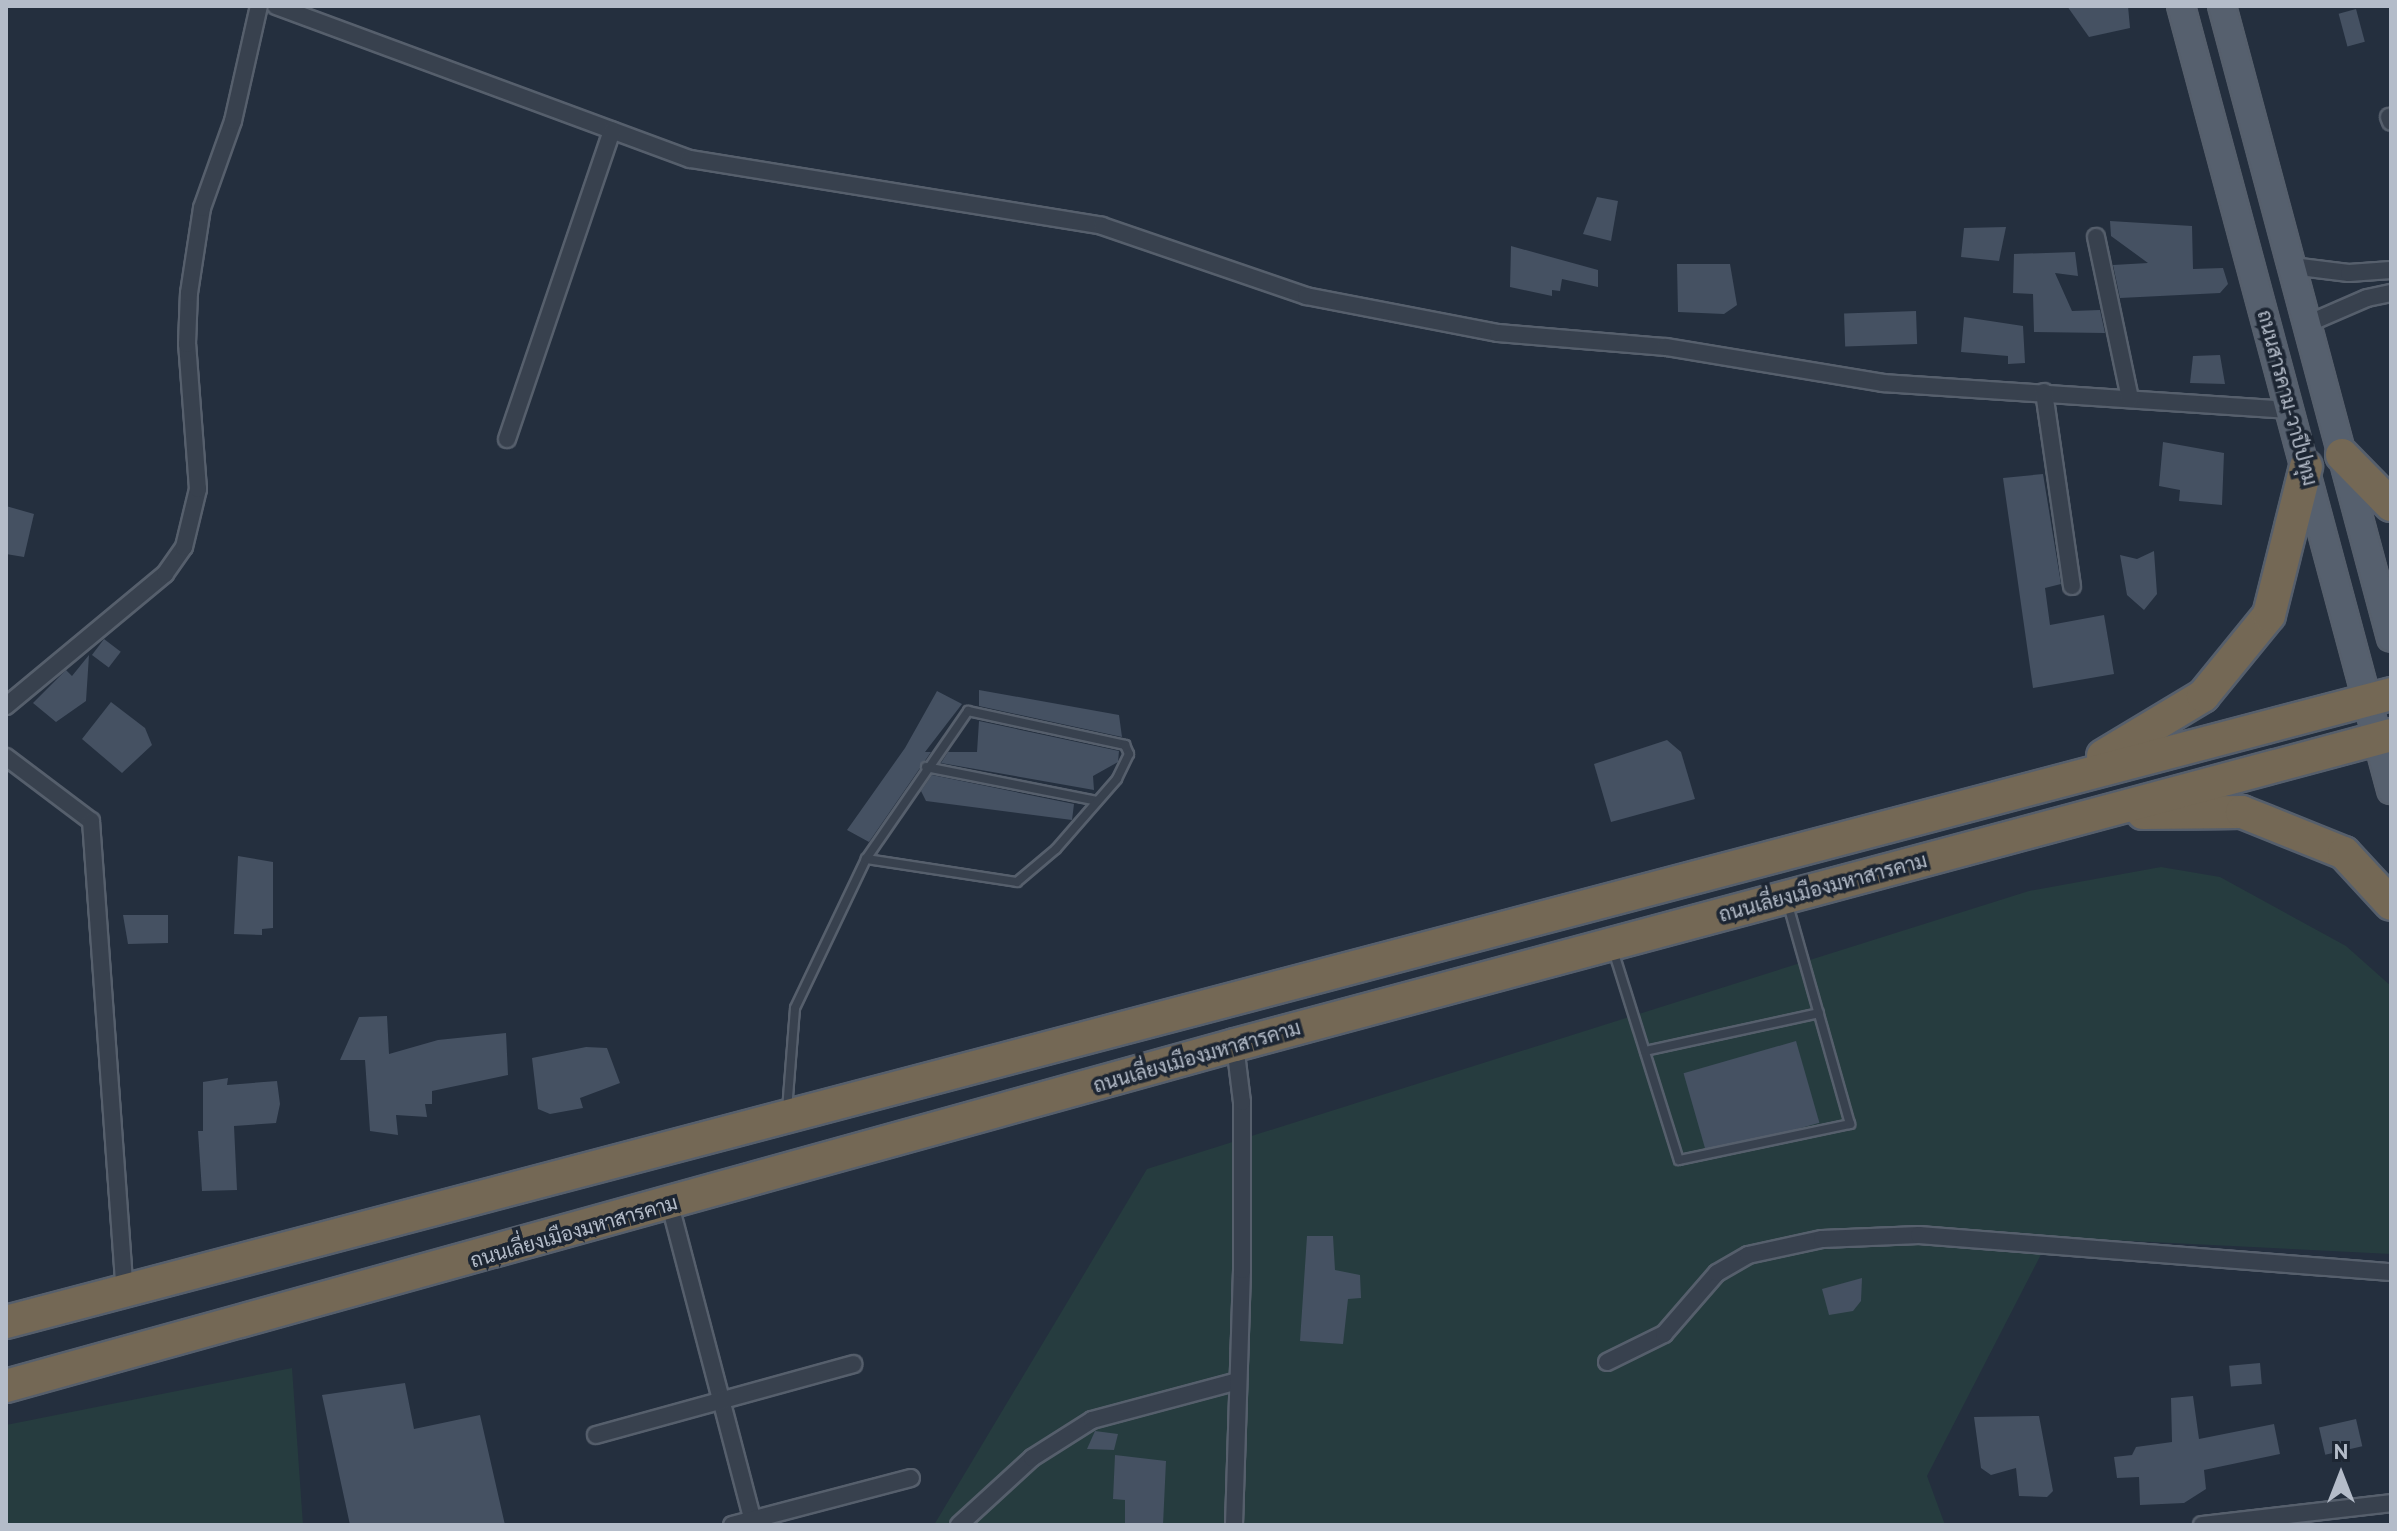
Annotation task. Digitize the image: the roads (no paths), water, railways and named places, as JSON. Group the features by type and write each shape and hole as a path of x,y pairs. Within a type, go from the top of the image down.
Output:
{"highway":[{"path":"2342,455 2391,505"},
{"path":"2073,775 2203,696 2269,615 2306,467"},
{"path":"6,1322 787,1118 2073,775 2379,697"},
{"name":"ถนนเลี่ยงเมืองมหาสารคาม","path":"6,1386 670,1205 1235,1045 2384,737"},
{"path":"2092,813 2242,812 2344,853 2391,904"}],"main road":[{"name":"ถนนสารคาม-วาปีปทุม","path":"2181,6 2289,410 2379,697 2391,790"},
{"name":"ถนนสารคาม-วาปีปทุม","path":"2222,6 2391,638"}],"street":[{"path":"6,706 165,574 190,532 198,489 187,344 189,293 202,208 233,121 259,6"},
{"path":"276,6 690,159 1102,226 1152,240 1209,267 1306,296 1498,333 1666,347 1883,383 2289,410"},
{"path":"507,439 612,130"},
{"path":"2096,237 2130,398"},
{"path":"2292,266 2349,273 2391,270"},
{"path":"2307,324 2391,293"},
{"path":"2044,392 2072,586"},
{"path":"6,757 91,821 125,1292"},
{"path":"1234,1525 1242,1102 1235,1045"},
{"path":"670,1205 753,1522"},
{"path":"1607,1362 1664,1334 1717,1273 1748,1255 1822,1239 1919,1235 2391,1272"},
{"path":"596,1435 853,1364"},
{"path":"959,1525 1032,1458 1092,1420 1238,1381"},
{"path":"732,1525 753,1522 911,1478"},
{"path":"2202,1525 2391,1503"}],"lane":[{"path":"787,1118 795,1008 866,859 926,767 968,711 1082,732 1125,745 1129,754 1097,801 1056,849 1017,882 866,859"},
{"path":"926,767 1097,801"},
{"path":"1611,945 1679,1160 1850,1124 1787,899"},
{"path":"1645,1051 1819,1013"}]}
